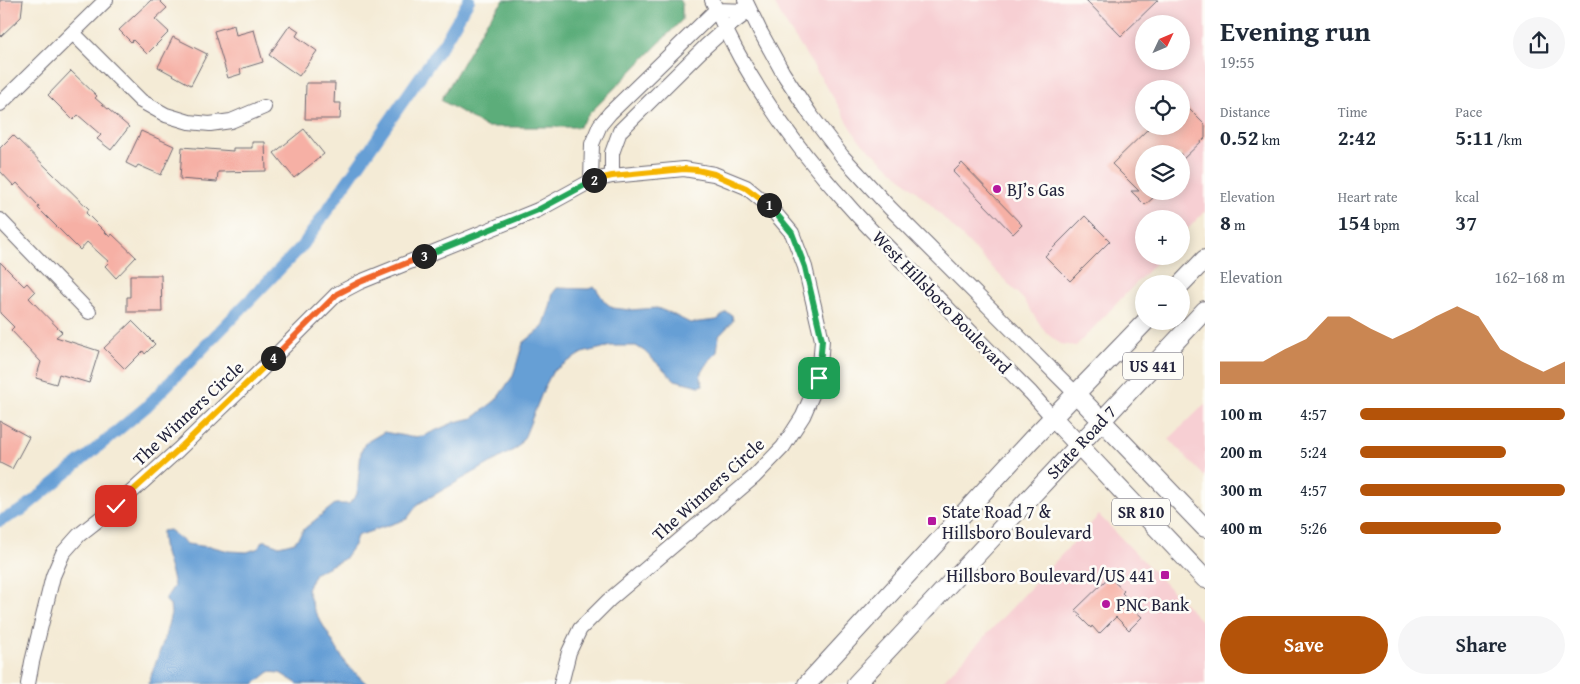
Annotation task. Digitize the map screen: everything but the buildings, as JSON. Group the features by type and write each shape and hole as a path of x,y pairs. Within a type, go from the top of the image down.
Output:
{"main road":[{"path":"1190,275 1205,259"},
{"name":"State Road 7","path":"856,684 1205,310"},
{"name":"State Road 7","path":"807,684 1053,418 1137,330"},
{"name":"West Hillsboro Boulevard","path":"1076,394 1205,528"},
{"name":"West Hillsboro Boulevard","path":"1053,418 1205,579"}],"street":[{"path":"0,104 106,0"},
{"path":"591,181 592,144 600,126 610,113 714,5 747,5"},
{"name":"West Hillsboro Boulevard","path":"714,5 748,70 781,122 828,183 1053,418"},
{"path":"612,176 612,153 620,131 725,29 747,5"},
{"name":"West Hillsboro Boulevard","path":"747,5 779,66 798,96 842,156 890,208 1076,394"},
{"path":"73,33 140,102 166,115 189,122 210,124 231,121 264,107"},
{"path":"631,93 644,107"},
{"name":"The Winners Circle","path":"28,684 53,576 63,553 79,535 116,506 178,450 337,294 360,282 538,210 591,181 612,176 684,169 714,174 746,188 769,206 792,233 805,267 822,340 819,378 798,424 783,447 754,478 609,600 580,629 569,652 561,684"},
{"path":"0,220 89,312"}],"shaded area":[{"path":"773,0 1205,0 1205,211 1190,227 1190,210 1135,210 1135,265 1153,265 1144,275 1135,275 1135,284 1076,346 1060,344 1045,332 1024,300 930,204 858,139 782,18"},
{"path":"1205,404 1205,477 1169,439"},
{"path":"1099,515 1205,625 1205,684 940,684"}],"green space":[{"path":"504,0 680,0 682,4 682,20 589,114 579,127 486,127 441,100 487,21"}],"water":[{"path":"595,287 605,302 613,308 630,310 657,308 690,323 717,320 726,312 732,315 733,321 719,336 717,352 710,359 700,376 703,385 699,386 675,380 636,346 611,346 582,353 553,371 544,388 525,436 517,448 418,504 407,519 357,536 354,545 344,559 315,573 307,589 314,610 346,664 367,684 298,684 280,673 269,672 254,684 148,684 165,637 171,613 170,605 166,598 174,586 163,545 162,531 169,530 187,544 229,551 247,552 259,548 262,541 279,546 295,542 304,529 335,504 349,504 357,494 361,452 365,443 384,432 410,437 423,436 455,422 473,418 496,400 513,376 523,343 543,327 553,293 557,288 588,289"}],"waterway":[{"path":"0,521 22,510 146,407 303,245 445,41 469,0"}],"place":[{"name":"BJ’s Gas","path":"997,189"},
{"name":"State Road 7 & Hillsboro Boulevard","path":"932,521"},
{"name":"Hillsboro Boulevard/US 441","path":"1165,575"},
{"name":"PNC Bank","path":"1106,604"}],"route":[{"path":"116,506 178,450 337,294 360,282 538,210 591,181 612,176 684,169 697,170 714,174 746,188 769,206 792,233 805,267 822,340 819,378"}]}
